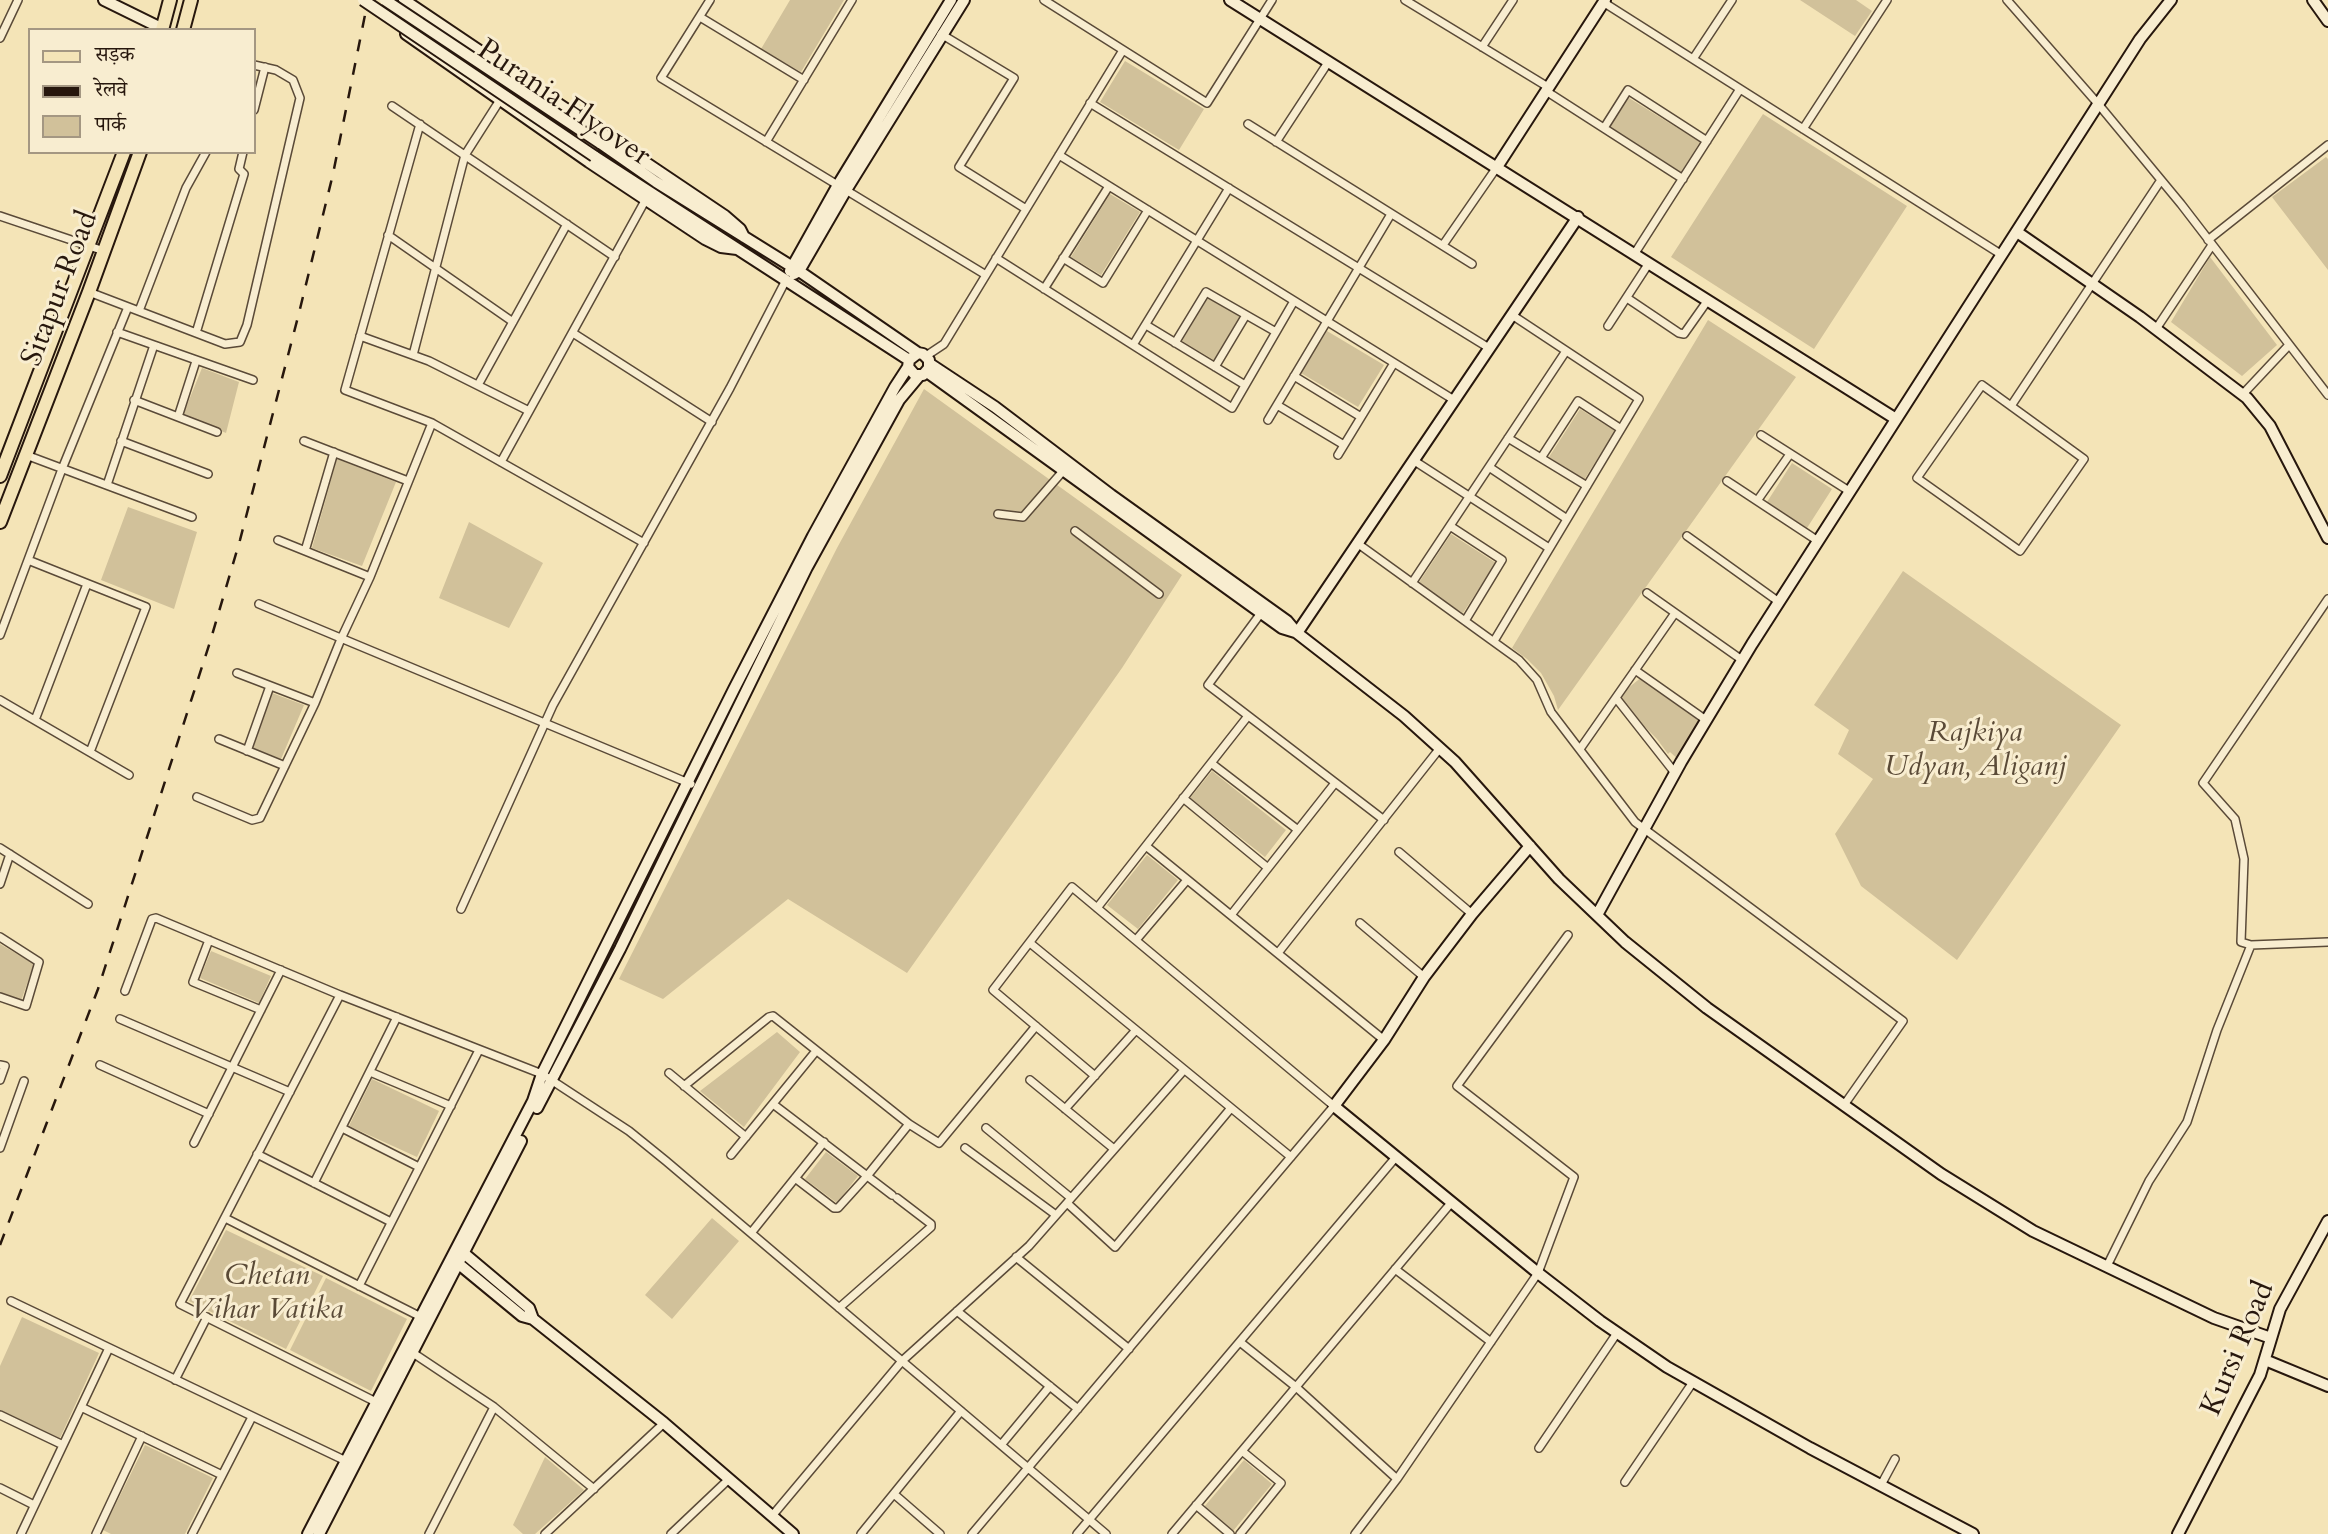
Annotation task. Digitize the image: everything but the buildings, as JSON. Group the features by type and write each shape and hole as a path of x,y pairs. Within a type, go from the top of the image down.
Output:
{"main road":[{"path":"162,28 170,0"},
{"path":"184,28 191,0"},
{"name":"Sitapur Road","path":"0,476 123,154"},
{"name":"Sitapur Road","path":"0,522 139,154"}],"street":[{"path":"0,38 3,25 18,0"},
{"path":"104,0 160,28"},
{"path":"361,0 424,48 705,239 721,247 737,249 920,364 1111,495 1287,621 1297,632 1404,716 1455,762 1559,879 1625,942 1707,1009 1941,1174 2026,1227 2214,1318 2271,1338"},
{"name":"Purania Flyover","path":"361,0 737,249"},
{"name":"Purania Flyover","path":"385,0 656,182 744,237"},
{"path":"404,0 724,216 740,229 744,237 795,269 920,364"},
{"path":"710,0 661,78 986,275"},
{"path":"766,142 852,0"},
{"path":"461,909 553,705 712,422 786,280 937,32 951,0"},
{"path":"937,32 964,0"},
{"path":"1044,0 1207,103 1272,0"},
{"path":"1230,0 1896,419"},
{"path":"1405,0 1482,47 1683,179"},
{"path":"1482,47 1513,0"},
{"path":"1693,59 1732,0"},
{"path":"1803,129 1887,0"},
{"path":"2007,0 2099,104 2161,180 2328,395"},
{"path":"1597,915 1675,773 1742,660 2140,39 2171,0"},
{"path":"2313,0 2328,20"},
{"path":"1443,246 1604,1 2002,255"},
{"path":"699,17 804,80"},
{"path":"424,48 438,24"},
{"path":"937,32 1014,78 958,167 1026,209"},
{"path":"308,1534 346,1461 413,1353 546,1077 620,949 693,785 807,567 920,364 944,344 1122,50"},
{"path":"1276,142 1329,61"},
{"path":"89,292 225,344 240,342 247,324 300,98 293,80 276,70 256,65"},
{"path":"256,102 265,67"},
{"path":"1634,253 1740,89"},
{"path":"1604,128 1628,90 1707,141"},
{"path":"413,355 466,155 500,100"},
{"path":"1090,103 1489,348"},
{"path":"392,106 615,257"},
{"path":"420,124 345,390 432,423 643,543"},
{"path":"1248,124 1472,264"},
{"path":"2156,329 2210,242 2327,148"},
{"path":"139,311 186,188 205,154"},
{"path":"196,333 244,174 239,169 243,154"},
{"path":"1059,155 1454,400"},
{"path":"2011,406 2161,180"},
{"path":"1044,289 1109,186"},
{"path":"1133,345 1229,188"},
{"path":"501,462 646,199"},
{"path":"1063,258 1103,283 1148,211"},
{"path":"1268,420 1391,214"},
{"path":"0,216 104,251"},
{"path":"1297,632 1578,217"},
{"path":"478,385 568,224"},
{"path":"2017,232 2156,329 2242,395 2270,426 2328,538"},
{"path":"388,235 513,322"},
{"path":"996,258 1232,408 1294,301"},
{"path":"1608,326 1649,263"},
{"path":"1175,343 1206,292 1276,332"},
{"path":"1627,298 1684,334 1708,300"},
{"path":"0,635 62,469 128,307"},
{"path":"1215,367 1246,315"},
{"path":"1494,641 1639,399 1512,315"},
{"path":"1146,325 1245,385"},
{"path":"117,332 253,380"},
{"path":"573,333 712,422"},
{"path":"360,335 413,355 529,411"},
{"path":"107,485 154,345"},
{"path":"2242,395 2290,345"},
{"path":"1412,583 1566,351"},
{"path":"178,418 196,361"},
{"path":"1338,455 1394,363"},
{"path":"1294,376 1361,416"},
{"path":"1982,385 2011,406 2084,458 2020,551 1917,478 1982,385"},
{"path":"135,400 217,432"},
{"path":"1541,458 1578,401 1621,429"},
{"path":"1277,405 1344,445"},
{"path":"197,797 252,820 260,818 315,703 370,577 432,423"},
{"path":"1010,425 1063,471 1282,628 1297,632"},
{"path":"1761,435 1849,491"},
{"path":"1508,438 1587,486"},
{"path":"121,441 208,474"},
{"path":"304,441 408,481"},
{"path":"305,551 334,452"},
{"path":"1757,501 1790,454"},
{"path":"26,455 192,517"},
{"path":"1413,460 1549,548"},
{"path":"1489,467 1567,519"},
{"path":"998,514 1023,517 1063,471"},
{"path":"1727,481 1818,541"},
{"path":"1450,526 1502,560 1465,621"},
{"path":"1075,531 1159,594"},
{"path":"1687,536 1779,602"},
{"path":"278,540 370,577"},
{"path":"1357,543 1519,660 1536,680 1551,712 1635,822 1903,1021 1844,1105"},
{"path":"28,560 146,607 90,752"},
{"path":"35,720 87,584"},
{"path":"1647,593 1742,660"},
{"path":"2328,599 2203,783 2235,819 2244,859 2241,942 2251,945 2328,942"},
{"path":"259,604 693,785"},
{"path":"1261,613 1208,685 1384,820"},
{"path":"1580,749 1675,613"},
{"path":"1635,670 1706,720"},
{"path":"237,673 315,703"},
{"path":"247,751 270,686"},
{"path":"1616,698 1675,773"},
{"path":"0,700 129,775"},
{"path":"1097,908 1248,716"},
{"path":"219,739 285,766"},
{"path":"1278,953 1440,748"},
{"path":"1211,763 1298,830"},
{"path":"1231,915 1335,783"},
{"path":"1183,798 1268,868"},
{"path":"1146,846 1384,1040"},
{"path":"972,1534 1334,1106 1384,1040 1424,977 1472,914 1530,846"},
{"path":"0,848 88,904"},
{"path":"1399,852 1472,914"},
{"path":"0,884 10,854"},
{"path":"1136,940 1187,880"},
{"path":"1095,1076 993,990 1072,887 1396,1157 1538,1273 1617,1333 1693,1382 1973,1534"},
{"path":"125,991 152,919 156,918 546,1077 629,1131 1106,1534"},
{"path":"1360,923 1424,977"},
{"path":"1355,1534 1397,1479 1538,1273 1574,1177 1457,1086 1568,935"},
{"path":"0,937 39,962 26,1006 0,997"},
{"path":"209,940 193,982 261,1010"},
{"path":"1030,943 1291,1157"},
{"path":"2107,1266 2149,1181 2188,1122 2217,1030 2251,945"},
{"path":"194,1143 281,970"},
{"path":"340,995 180,1304 381,1405"},
{"path":"684,1086 771,1016 909,1124 936,1143 942,1142 1036,1026"},
{"path":"314,1183 397,1017"},
{"path":"120,1019 290,1092"},
{"path":"1065,1109 1136,1030"},
{"path":"359,1286 479,1050"},
{"path":"731,1155 816,1051"},
{"path":"0,1065 5,1066 0,1080"},
{"path":"100,1065 209,1114"},
{"path":"772,1516 902,1361 1016,1257 1184,1070"},
{"path":"370,1072 451,1106"},
{"path":"668,1073 746,1137"},
{"path":"1030,1080 1114,1149"},
{"path":"0,1148 24,1082"},
{"path":"773,1104 931,1224 931,1227 839,1308"},
{"path":"986,1128 1069,1200 1115,1247 1231,1108"},
{"path":"795,1178 836,1209 909,1124"},
{"path":"342,1128 419,1167"},
{"path":"751,1233 824,1142"},
{"path":"965,1148 1056,1214"},
{"path":"257,1154 391,1222"},
{"path":"1077,1534 1396,1157"},
{"path":"1172,1534 1451,1202"},
{"path":"225,1218 421,1317"},
{"name":"Kursi Road","path":"2178,1534 2255,1386 2280,1309 2328,1222"},
{"path":"319,1534 421,1317 458,1256"},
{"path":"458,1256 529,1308 533,1319 664,1423 793,1534"},
{"path":"1016,1257 1129,1349"},
{"path":"1395,1269 1491,1342"},
{"path":"11,1301 346,1461"},
{"path":"957,1311 1078,1409"},
{"path":"175,1380 207,1317"},
{"path":"1539,1448 1617,1333"},
{"path":"1240,1342 1296,1387 1397,1479"},
{"path":"21,1534 109,1348"},
{"path":"413,1353 494,1407 594,1489"},
{"path":"2265,1360 2328,1386"},
{"path":"1625,1482 1693,1382"},
{"path":"1001,1445 1050,1386"},
{"path":"81,1407 222,1475"},
{"path":"429,1534 494,1407"},
{"path":"861,1534 961,1411"},
{"path":"0,1415 63,1445"},
{"path":"192,1534 252,1417"},
{"path":"545,1534 664,1423"},
{"path":"96,1534 142,1436"},
{"path":"1240,1534 1281,1483 1242,1451"},
{"path":"1881,1485 1895,1459"},
{"path":"676,1532 729,1479"},
{"path":"0,1488 34,1505"},
{"path":"894,1494 940,1534"},
{"path":"1196,1505 1230,1534"}],"green space":[{"path":"790,0 844,0 801,72 761,49"},
{"path":"1800,0 1856,0 1872,11 1855,36"},
{"path":"1125,61 1204,109 1179,150 1100,102"},
{"path":"1629,98 1700,142 1681,172 1610,127"},
{"path":"1763,114 1907,206 1814,349 1671,257"},
{"path":"2326,157 2328,159 2328,270 2272,197"},
{"path":"1110,194 1140,212 1101,275 1071,257"},
{"path":"2210,257 2277,345 2242,376 2171,322"},
{"path":"1208,297 1240,316 1214,360 1182,341"},
{"path":"1708,320 1796,377 1558,710 1554,696 1541,673 1512,648"},
{"path":"1327,331 1384,365 1358,407 1301,373"},
{"path":"202,368 239,382 226,433 183,415"},
{"path":"924,389 1182,575 1122,668 907,973 788,899 663,999 619,979 837,548"},
{"path":"1580,409 1615,431 1584,480 1549,457"},
{"path":"337,459 396,482 362,566 312,548"},
{"path":"1792,463 1832,489 1807,528 1767,502"},
{"path":"128,507 197,532 174,609 101,580"},
{"path":"469,522 543,563 509,628 439,598"},
{"path":"1451,534 1496,563 1463,613 1418,584"},
{"name":"Rajkiya Udyan, Aliganj","path":"1903,571 2121,725 1957,960 1861,886 1835,834 1873,779 1838,754 1849,730 1814,705"},
{"path":"1643,676 1706,720 1681,762 1670,752 1668,754 1657,739 1616,698"},
{"path":"272,693 304,705 281,759 253,748"},
{"path":"1212,771 1286,830 1265,857 1190,798"},
{"path":"1147,855 1178,880 1138,929 1107,905"},
{"path":"0,944 34,964 21,1001 0,994"},
{"path":"211,951 271,976 259,1003 200,978"},
{"path":"777,1032 800,1052 744,1127 700,1091"},
{"path":"372,1079 439,1111 417,1157 349,1126"},
{"path":"826,1152 858,1176 837,1203 805,1179"},
{"path":"712,1218 739,1241 672,1319 645,1295"},
{"name":"Chetan Vihar Vatika","path":"226,1230 323,1276 286,1349 189,1301"},
{"path":"326,1278 407,1319 371,1391 290,1350"},
{"path":"22,1317 99,1353 60,1438 0,1410 0,1366"},
{"path":"145,1445 213,1478 185,1534 111,1534 103,1530"},
{"path":"545,1457 584,1490 535,1534 523,1534 513,1525"},
{"path":"1244,1460 1272,1484 1233,1531 1204,1507"}],"railway":[{"path":"0,1245 98,989 210,642 240,540 299,313 333,174 368,0"}]}
